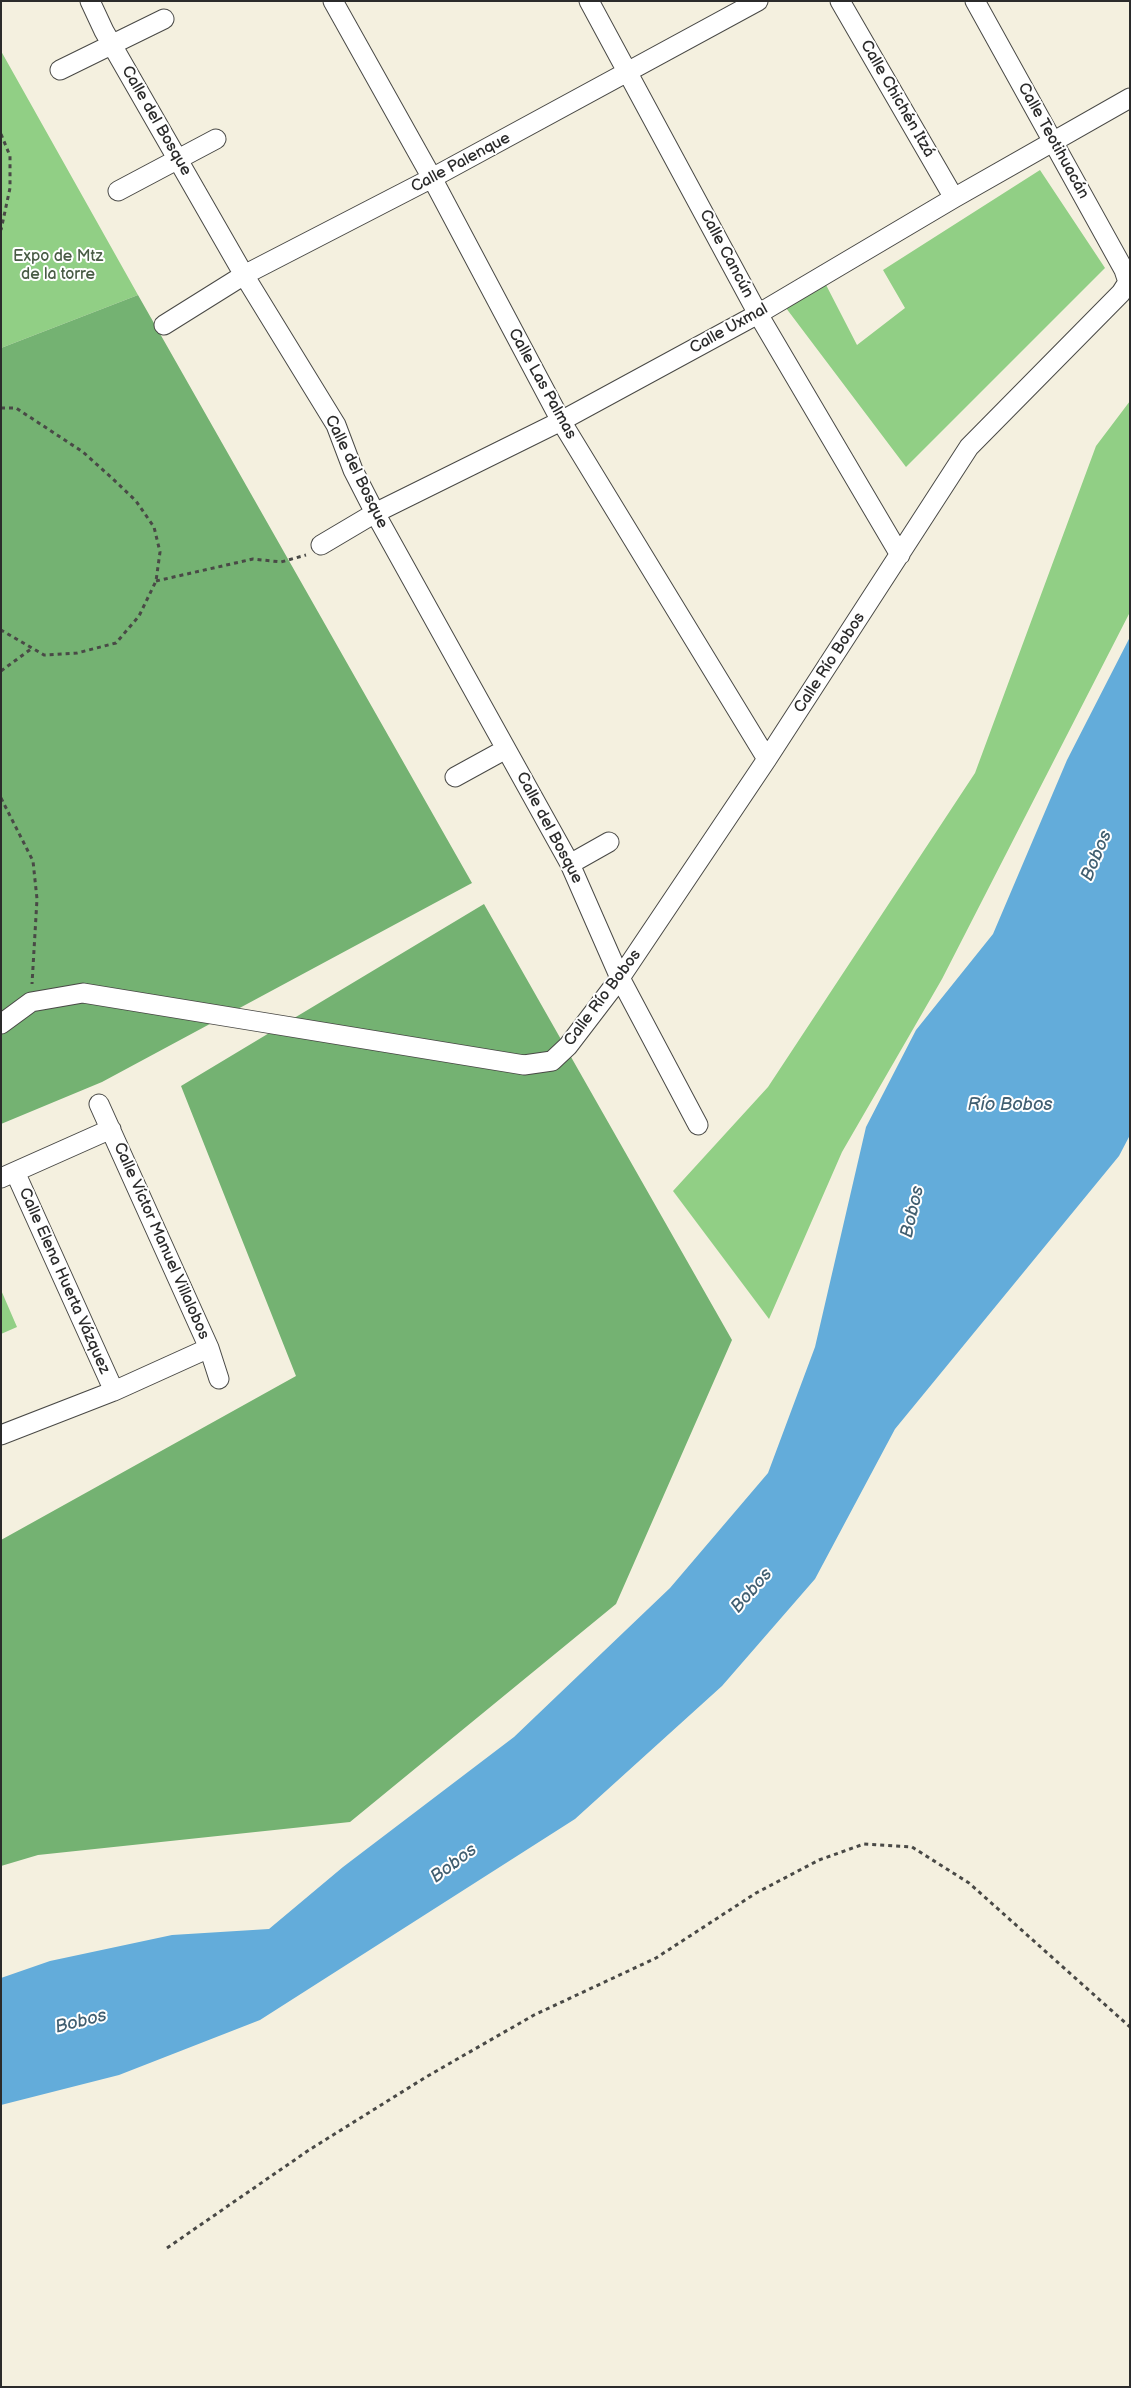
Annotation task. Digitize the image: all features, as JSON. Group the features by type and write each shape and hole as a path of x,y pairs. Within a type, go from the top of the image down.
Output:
{"street":[{"name":"Calle del Bosque","path":"90,1 112,45 244,275 336,425 352,470 570,864 620,978 698,1125"},
{"name":"Calle Las Palmas","path":"333,1 432,178 561,421 767,758"},
{"name":"Calle Cancún","path":"588,1 629,73 758,314 900,555"},
{"name":"Calle Palenque","path":"164,325 244,275 629,73 758,1"},
{"name":"Calle Chichén Itzá","path":"840,1 954,198"},
{"name":"Calle Teotihuacán","path":"975,1 1124,270 1128,282"},
{"path":"60,70 164,19"},
{"name":"Calle Uxmal","path":"321,545 375,514 561,421 758,314 954,198 1130,98"},
{"path":"118,191 216,139"},
{"name":"Calle Río Bobos","path":"31,1002 84,993 524,1065 552,1061 568,1046 620,978 767,758 969,447 1121,294 1128,282"},
{"path":"455,777 506,749"},
{"path":"570,864 609,842"},
{"path":"1,1024 31,1002"},
{"name":"Calle Víctor Manuel Villalobos","path":"99,1104 209,1348 219,1379"},
{"path":"8,1175 111,1129"},
{"name":"Calle Elena Huerta Vázquez","path":"8,1175 114,1391"},
{"path":"1,1435 114,1391 209,1348"}],"path":[{"path":"1,134 10,156 10,188 1,230"},
{"path":"1,408 16,408 83,452 136,501 154,527 160,552 156,581 139,616 116,643 77,653 44,655 1,630"},
{"path":"156,581 253,558 282,562 302,558 321,545"},
{"path":"1,671 31,649"},
{"path":"1,798 33,861 37,899 31,1002"},
{"path":"167,2248 309,2150 426,2077 534,2015 656,1958 756,1893 819,1860 864,1844 912,1847 968,1883 1130,2027"}],"green space":[{"name":"Expo de Mtz de la torre","path":"1,51 138,295 1,348"},
{"path":"1040,170 1105,268 906,467 786,308 824,281 857,345 905,308 883,270"},
{"path":"138,295 472,883 102,1082 1,1124 1,348"},
{"path":"1130,401 1130,612 942,979 842,1152 769,1319 673,1191 768,1087 975,773 1096,446"},
{"path":"484,904 732,1340 616,1604 350,1822 38,1855 1,1866 1,1540 296,1376 181,1086"},
{"path":"1,1290 17,1327 1,1334"}],"water":[{"name":"Río Bobos","path":"1130,637 1130,1135 1119,1156 895,1429 815,1579 722,1686 575,1819 260,2020 119,2075 1,2105 1,1978 50,1961 172,1935 269,1929 343,1867 514,1737 670,1588 768,1473 815,1347 866,1127 916,1030 993,934 1067,760"}],"water label":[{"name":"Bobos","path":"1097,856"},
{"name":"Bobos","path":"913,1212"},
{"name":"Bobos","path":"752,1591"},
{"name":"Bobos","path":"454,1864"},
{"name":"Bobos","path":"81,2022"}]}
